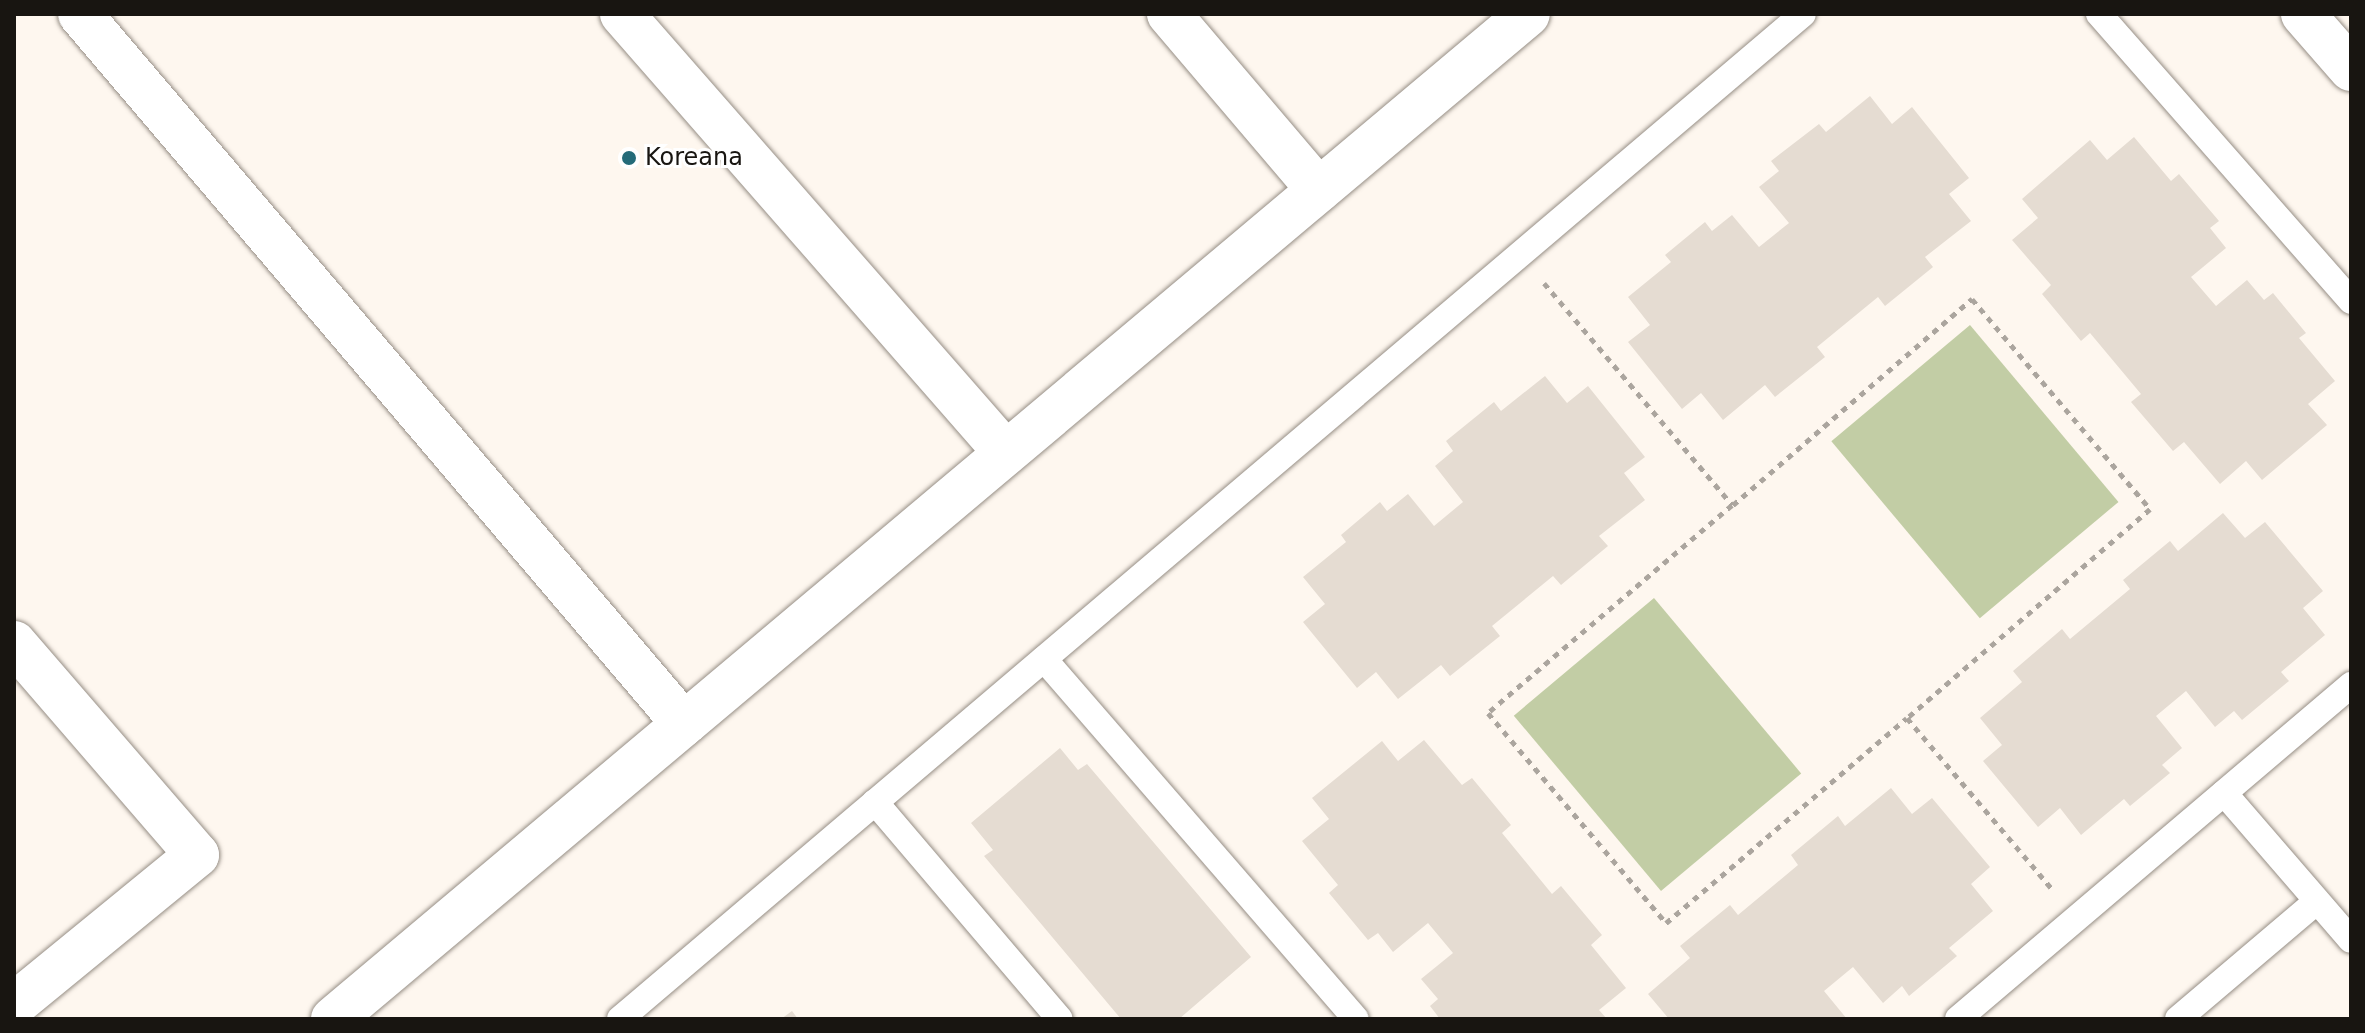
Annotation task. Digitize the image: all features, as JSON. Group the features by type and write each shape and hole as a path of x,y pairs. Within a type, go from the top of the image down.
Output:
{"street":[{"path":"80,14 684,724"},
{"path":"622,14 1006,453"},
{"path":"1169,14 1319,190"},
{"path":"333,1019 1528,14"},
{"path":"2303,14 2351,69"},
{"path":"14,643 197,855 14,1005"}],"lane":[{"path":"620,1019 1803,14"},
{"path":"2099,14 2351,301"},
{"path":"1044,659 1356,1019"},
{"path":"1958,1019 2351,685"},
{"path":"2224,793 2351,940"},
{"path":"875,802 1060,1019"},
{"path":"2178,1019 2317,901"}],"path":[{"path":"1520,255 1732,505"},
{"path":"1972,299 2150,509 1907,718 1666,923 1488,713 1972,299"},
{"path":"1907,718 2077,918"}],"green space":[{"path":"1970,325 2118,502 1980,618 1831,441"},
{"path":"1654,598 1801,773 1661,891 1514,716"}],"building":[{"path":"1870,96 1892,124 1912,107 1969,178 1949,194 1971,221 1925,257 1933,267 1885,306 1878,297 1817,347 1825,357 1775,397 1765,385 1723,420 1701,393 1682,409 1628,342 1650,325 1628,297 1671,262 1665,255 1705,222 1712,231 1732,215 1759,247 1789,223 1759,187 1779,171 1771,161 1819,124 1826,132"},
{"path":"2134,137 2171,181 2179,174 2219,221 2210,228 2226,248 2191,277 2216,306 2247,280 2264,300 2273,293 2306,333 2299,338 2335,381 2308,404 2327,425 2262,480 2246,461 2220,484 2184,442 2173,451 2131,402 2141,394 2090,333 2081,341 2042,294 2051,285 2012,240 2038,218 2022,199 2090,140 2107,160"},
{"path":"1545,376 1567,403 1588,386 1645,457 1624,473 1645,500 1599,536 1608,546 1561,585 1553,576 1492,626 1500,636 1450,676 1441,665 1398,699 1376,672 1357,688 1303,622 1325,604 1303,577 1346,542 1341,535 1380,502 1387,511 1408,494 1434,526 1463,502 1435,466 1453,451 1446,441 1494,402 1501,411"},
{"path":"2223,513 2245,538 2265,522 2323,591 2303,608 2325,635 2281,672 2289,681 2242,720 2234,711 2215,727 2186,691 2156,716 2182,748 2162,765 2170,773 2130,806 2124,799 2081,835 2060,808 2038,827 1983,761 2002,745 1980,718 2022,682 2013,671 2062,629 2070,639 2130,589 2123,580 2170,541 2178,551"},
{"path":"1424,740 1462,785 1472,778 1511,825 1502,833 1552,894 1561,886 1602,935 1591,945 1626,988 1599,1010 1607,1019 1440,1019 1430,1006 1438,999 1421,979 1453,953 1428,923 1393,952 1378,933 1368,940 1329,893 1338,885 1302,841 1329,819 1312,798 1382,741 1398,761"},
{"path":"1060,748 1078,770 1087,764 1251,957 1179,1019 1121,1019 984,856 993,850 971,823"},
{"path":"1891,788 1912,814 1932,798 1990,867 1971,884 1993,911 1949,948 1957,956 1909,996 1902,986 1883,1003 1853,967 1824,991 1847,1019 1669,1019 1648,994 1690,958 1680,946 1730,905 1738,915 1798,865 1791,855 1838,816 1845,826"},
{"path":"792,1011 798,1019 781,1019"}],"place":[{"name":"Koreana","path":"629,158"}]}
